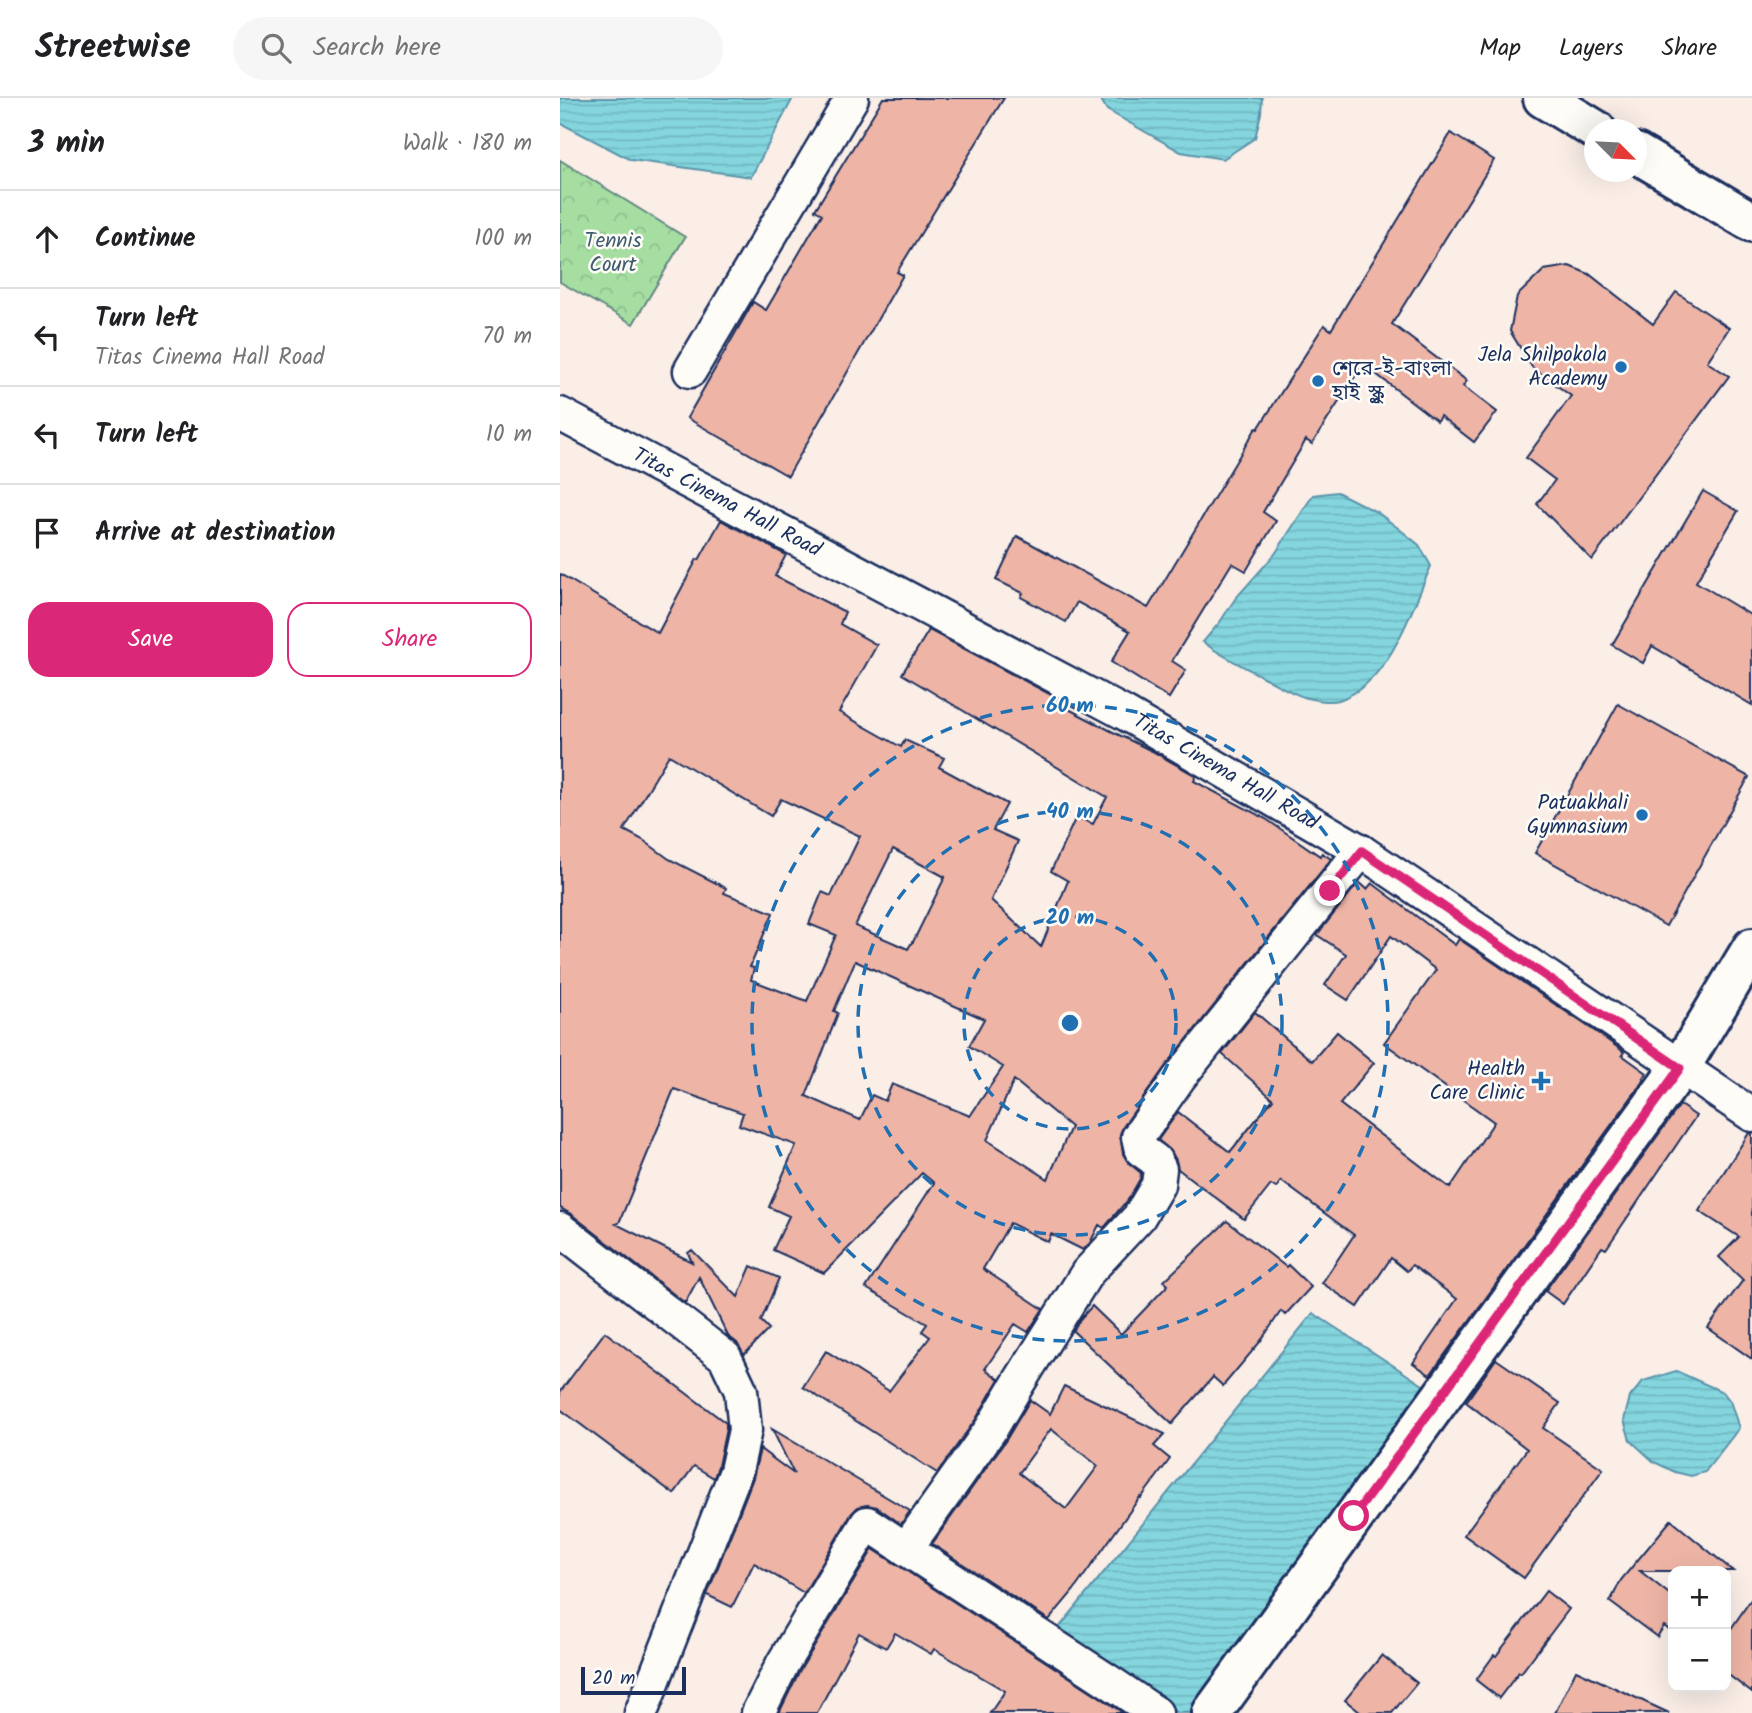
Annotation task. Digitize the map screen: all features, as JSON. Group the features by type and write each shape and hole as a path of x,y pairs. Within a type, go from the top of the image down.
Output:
{"street":[{"path":"690,371 852,98"},
{"path":"1543,98 1584,123"},
{"path":"1647,160 1752,222"},
{"name":"Titas Cinema Hall Road","path":"560,414 1124,713 1362,851 1752,1115"},
{"path":"906,1549 991,1429 1087,1273 1139,1217 1158,1185 1160,1169 1155,1160 1141,1150 1139,1137 1144,1129 1179,1078 1362,851"},
{"path":"1212,1713 1680,1068 1752,948"},
{"path":"560,1229 725,1357 741,1391 745,1430 736,1471 641,1713"},
{"path":"758,1713 783,1663 867,1523 1156,1713"}],"green space":[{"name":"Tennis Court","path":"560,160 685,237 633,324 560,282"}],"water":[{"path":"560,98 793,98 751,177 631,160 560,123"},
{"path":"1100,98 1262,98 1255,138 1223,159 1181,152 1107,110"},
{"path":"1337,492 1377,512 1398,528 1419,545 1431,566 1407,624 1385,662 1357,691 1339,700 1326,701 1294,693 1232,661 1203,642 1235,599 1275,554 1313,495"},
{"path":"1313,1313 1432,1391 1196,1713 1177,1713 1054,1634"},
{"path":"1676,1371 1723,1392 1730,1401 1739,1428 1705,1472 1691,1476 1654,1462 1630,1440 1624,1420 1630,1397 1643,1381"}],"building":[{"path":"883,98 1004,98 897,272 903,275 788,476 687,418 753,302 766,310 822,214 815,210"},
{"path":"1451,133 1494,160 1392,324 1467,381 1463,386 1497,412 1474,442 1440,416 1437,421 1363,364 1312,444 1306,440 1263,512 1276,521 1246,571 1232,563 1172,661 1186,670 1169,698 1111,662 1130,631 1077,602 1066,622 1021,597 1023,593 996,580 1017,536 1148,608 1256,428 1258,429 1324,325 1331,330"},
{"path":"1569,266 1589,274 1653,324 1676,292 1729,328 1707,362 1729,376 1592,560 1537,504 1555,480 1526,458 1571,396 1532,367 1510,331 1517,296 1544,270"},
{"path":"1703,491 1738,511 1696,582 1752,616 1752,705 1652,646 1643,663 1612,645"},
{"path":"721,520 786,555 775,576 845,612 840,624 877,645 839,712 901,747 905,740 944,758 939,767 1007,804 993,830 1018,841 991,900 1041,947 1068,881 1051,871 1076,817 1093,824 1107,797 902,674 929,630 1057,698 1055,702 1196,776 1194,781 1266,819 1320,856 1322,853 1331,859 1165,1067 1123,1127 1120,1134 1123,1154 1141,1173 1125,1205 1104,1228 1099,1225 1090,1243 1083,1250 1051,1234 1048,1242 1010,1223 983,1269 1043,1309 1028,1332 1015,1324 985,1369 999,1379 976,1419 937,1473 803,1387 826,1351 889,1391 930,1337 922,1331 927,1324 866,1288 934,1183 922,1173 824,1273 773,1250 789,1216 769,1207 796,1145 739,1125 743,1113 674,1089 619,1223 616,1224 692,1262 688,1253 692,1250 738,1297 751,1266 779,1278 761,1321 769,1329 744,1355 737,1343 728,1336 699,1277 685,1303 560,1208 560,574 658,633 697,559 699,560","holes":["669,755 771,816 781,799 860,836 831,896 822,892 809,924 836,935 807,1001 751,980 754,968 750,967 773,913 724,893 726,888 669,859 624,830","893,849 945,877 908,949 855,926","855,961 984,1019 969,1046 1003,1067 970,1116 892,1084 885,1101 872,1095 860,1120 806,1096 838,1013 834,1011","1014,1080 1071,1127 1048,1179 987,1140"]},
{"name":"Patuakhali Gymnasium","path":"1618,704 1749,777 1666,926 1535,853"},
{"path":"1359,882 1367,889 1372,883 1455,945 1459,939 1599,1034 1647,1073 1430,1375 1413,1363 1457,1299 1412,1265 1407,1271 1391,1258 1358,1307 1322,1283 1354,1235 1281,1181 1276,1188 1271,1185 1244,1219 1178,1169 1171,1151 1158,1140 1178,1112 1230,1152 1273,1099 1222,1054 1255,1012 1312,1061 1337,1032 1374,1063 1340,1104 1450,1188 1494,1122 1384,1043 1436,970 1391,936 1348,1000 1325,985 1346,954 1317,935"},
{"path":"1680,1105 1696,1116 1606,1249 1602,1247 1563,1304 1545,1291"},
{"path":"1749,1133 1752,1133 1752,1359 1708,1328 1743,1280 1719,1257 1739,1237 1699,1211"},
{"path":"1227,1221 1286,1267 1288,1265 1311,1287 1285,1315 1281,1311 1260,1342 1223,1386 1213,1377 1172,1424 1073,1331 1092,1306 1121,1334 1168,1285 1164,1281"},
{"path":"605,1332 726,1423 714,1478 694,1466 674,1494 560,1409 560,1392"},
{"path":"1496,1359 1560,1403 1543,1428 1603,1469 1524,1578 1464,1535 1527,1449 1466,1402"},
{"path":"1064,1386 1165,1434 1154,1446 1170,1459 1049,1620 932,1544 1006,1440 1030,1400 1050,1414","holes":["1051,1429 1098,1466 1066,1509 1019,1473"]},
{"path":"772,1429 910,1511 901,1524 877,1507 858,1507 851,1514 804,1593 754,1563 732,1607 707,1595 753,1478 760,1449 794,1474"},
{"path":"1671,1520 1727,1566 1668,1566 1668,1571 1640,1571 1668,1593 1668,1629 1664,1626 1657,1637 1610,1602 1621,1580"},
{"path":"873,1549 1123,1713 990,1713 1005,1691 934,1649 931,1654 895,1633 886,1648 859,1633 817,1713 779,1713 799,1672"},
{"path":"1546,1591 1569,1609 1499,1698 1476,1680"},
{"path":"1752,1598 1752,1693 1731,1677 1731,1629"},
{"path":"1382,1655 1417,1683 1392,1713 1361,1713 1345,1700"},
{"path":"1576,1670 1669,1713 1555,1713"}],"place":[{"name":"Jela Shilpokola Academy","path":"1621,367"},
{"name":"শেরে-ই-বাংলা হাই স্কুল","path":"1318,381"},
{"name":"Patuakhali Gymnasium","path":"1642,815"},
{"name":"Health Care Clinic","path":"1541,1081"}],"route":[{"path":"1330,891 1362,851 1680,1068 1354,1516"}]}
